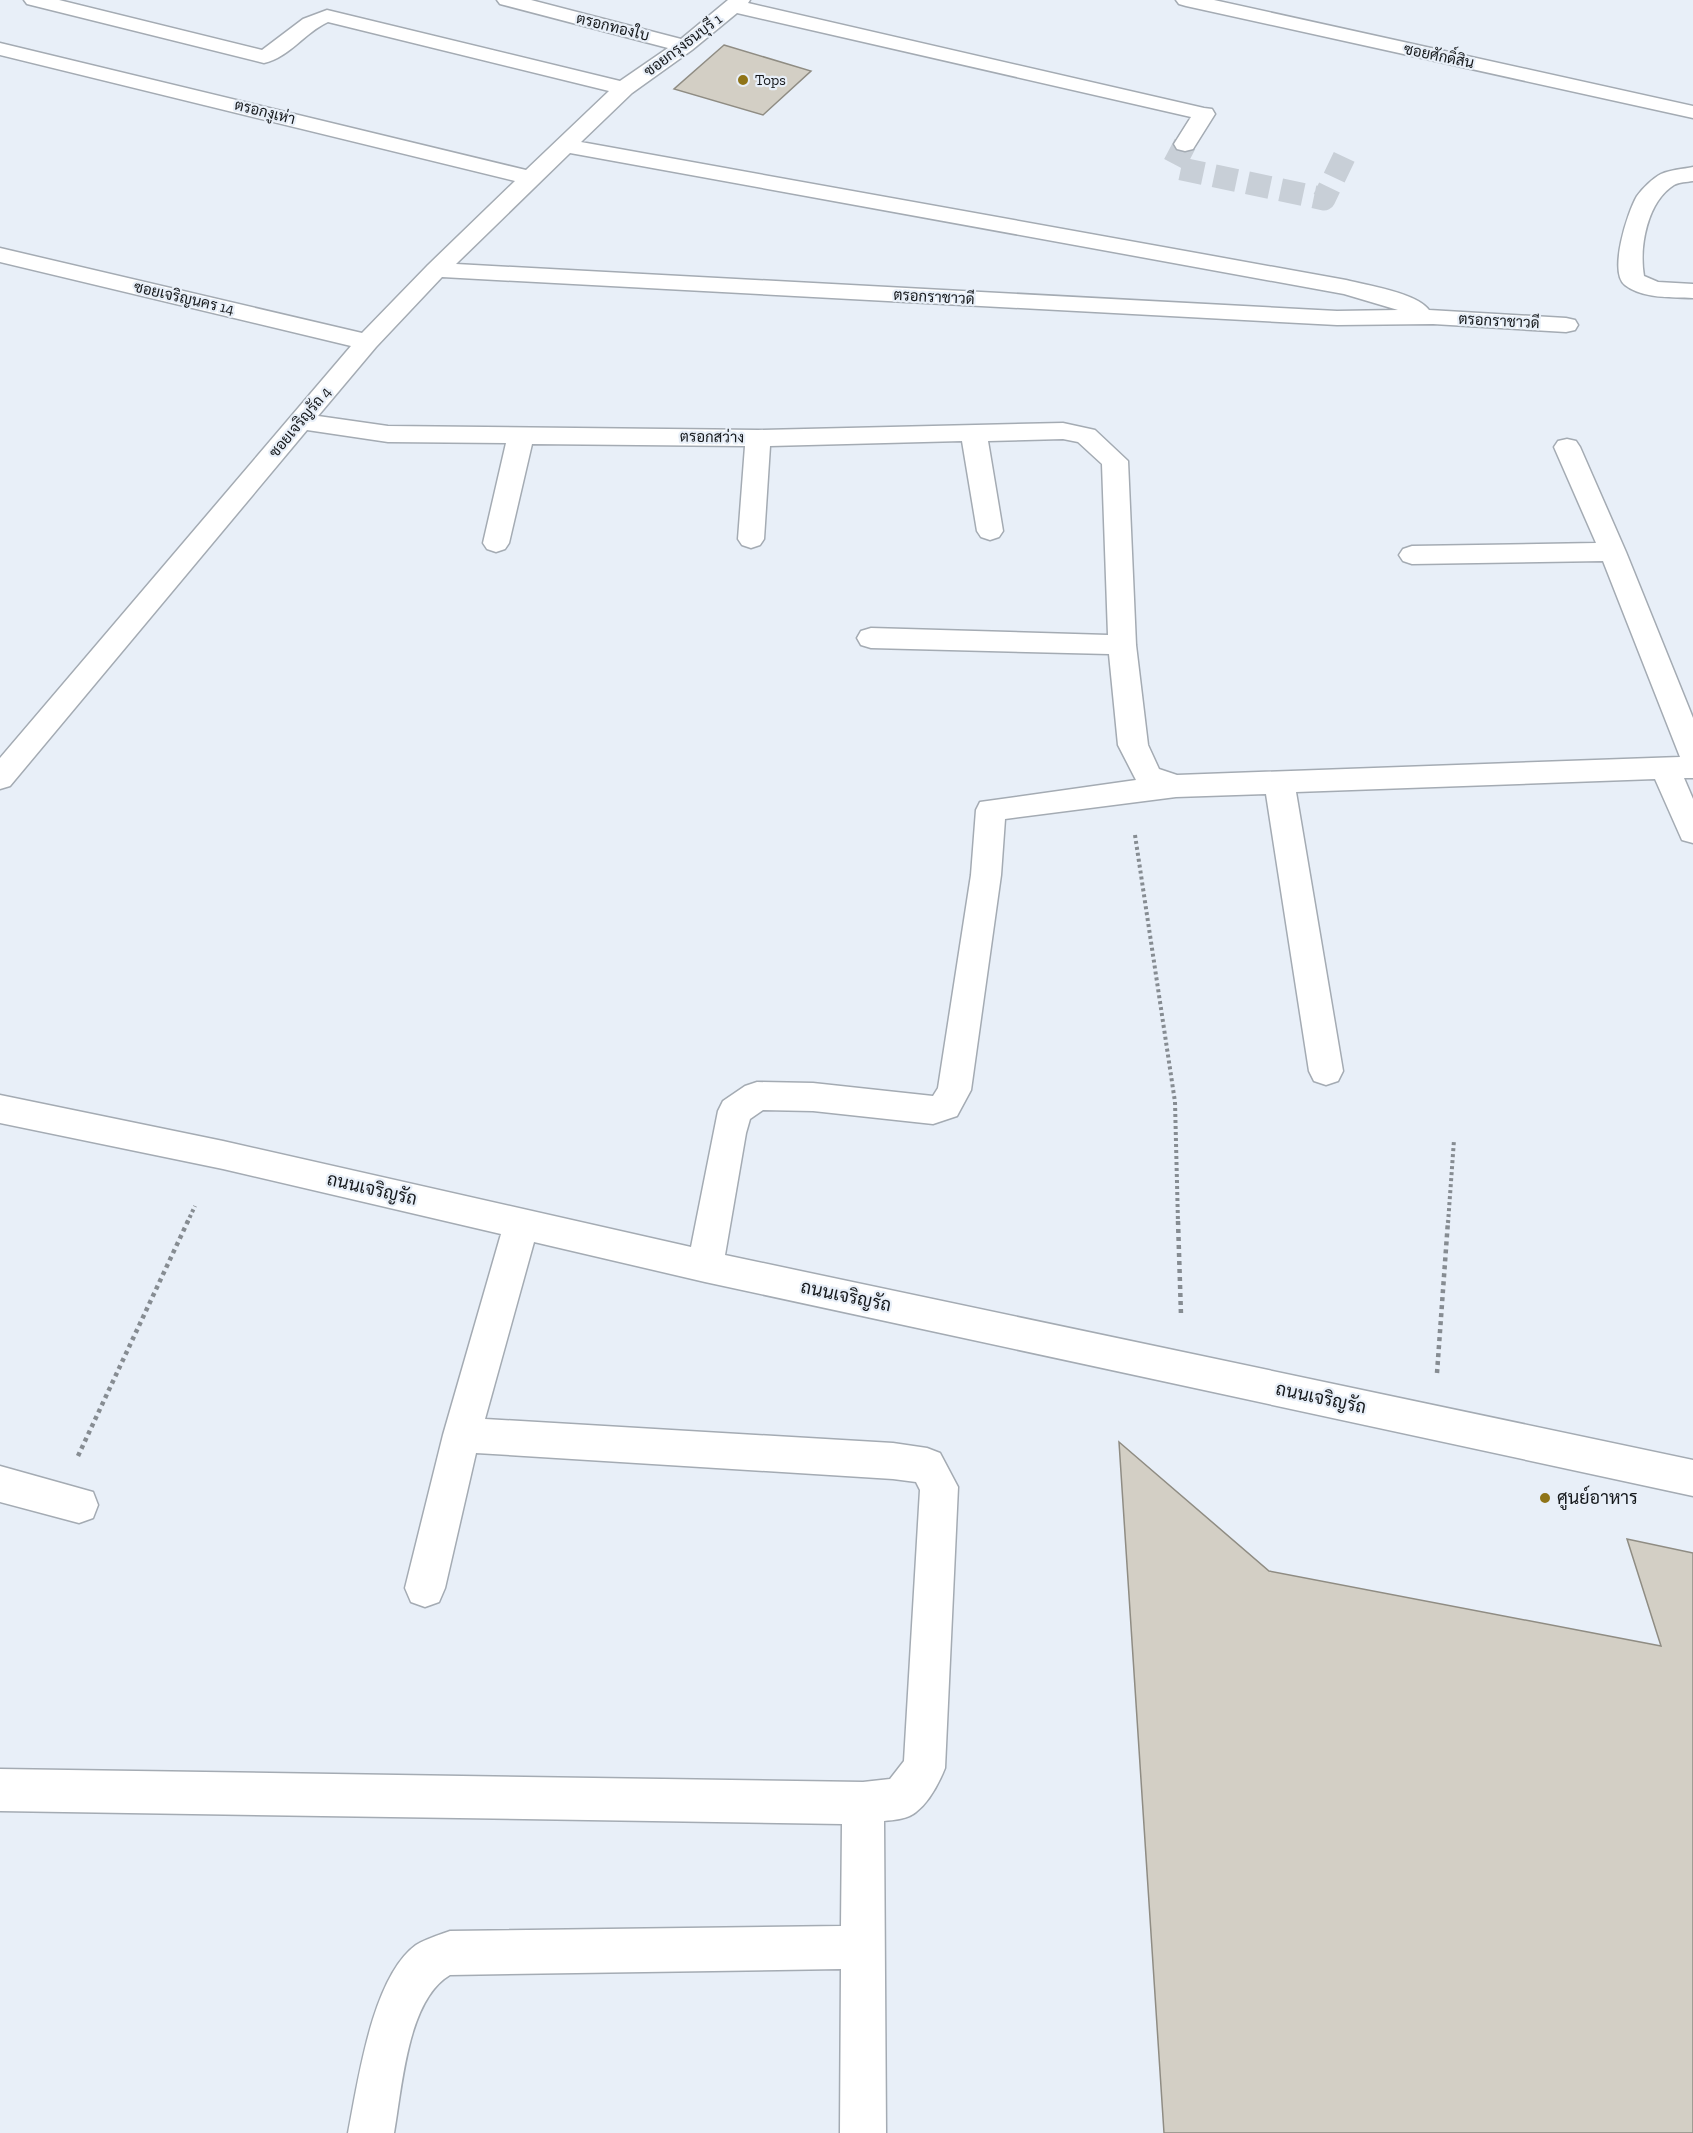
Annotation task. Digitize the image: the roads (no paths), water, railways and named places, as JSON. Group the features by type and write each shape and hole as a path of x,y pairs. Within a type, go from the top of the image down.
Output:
{"street":[{"path":"34,0 264,57 275,52 318,19 333,16 624,88"},
{"name":"ตรอกทองใบ","path":"507,0 685,46"},
{"name":"ซอยศักดิ์สิน","path":"1186,0 1693,112"},
{"path":"737,3 1204,114 1185,144"},
{"name":"ซอยกรุงธนบุรี 1","path":"624,88 685,46 737,3"},
{"name":"ตรอกงูเห่า","path":"0,49 530,178"},
{"name":"ซอยเจริญรัถ 4","path":"0,778 367,342 436,270 624,88"},
{"name":"ตรอกราชาวดี","path":"564,145 1346,287 1395,300 1433,317"},
{"path":"1693,174 1668,179 1648,197 1638,218 1630,262 1633,280 1654,289 1693,291"},
{"name":"ซอยเจริญนคร 14","path":"0,255 367,342"},
{"name":"ตรอกราชาวดี","path":"436,270 1337,318 1433,317 1566,325"},
{"name":"ตรอกสว่าง","path":"300,421 388,434 758,438 974,435 1063,431 1086,436 1115,461 1122,645"},
{"path":"496,543 521,435"},
{"path":"974,435 990,531"},
{"path":"751,539 758,438"},
{"path":"1567,447 1613,552 1693,754"},
{"path":"1412,555 1613,552"},
{"path":"871,638 1122,645 1133,745 1148,776 1176,786"},
{"path":"1664,767 1693,832"},
{"path":"705,1266 735,1111 758,1096 813,1097 933,1110 945,1106 954,1090 986,875 991,810 1176,786 1693,767"},
{"path":"1279,782 1326,1071"},
{"name":"ถนนเจริญรัถ","path":"0,1109 223,1155 522,1222 705,1266 1693,1478"},
{"path":"425,1588 462,1435 522,1222"},
{"path":"0,1790 863,1803 901,1798 924,1768 939,1487 927,1466 893,1461 462,1435"},
{"path":"0,1484 68,1501"},
{"path":"863,1803 863,2133"},
{"path":"371,2133 395,2018 413,1983 430,1962 450,1953 864,1947"}],"tunnel":[{"path":"1185,144 1173,167 1324,199 1347,151"}],"place":[{"name":"Tops","path":"743,80"},
{"name":"ศูนย์อาหาร","path":"1545,1498"}]}
